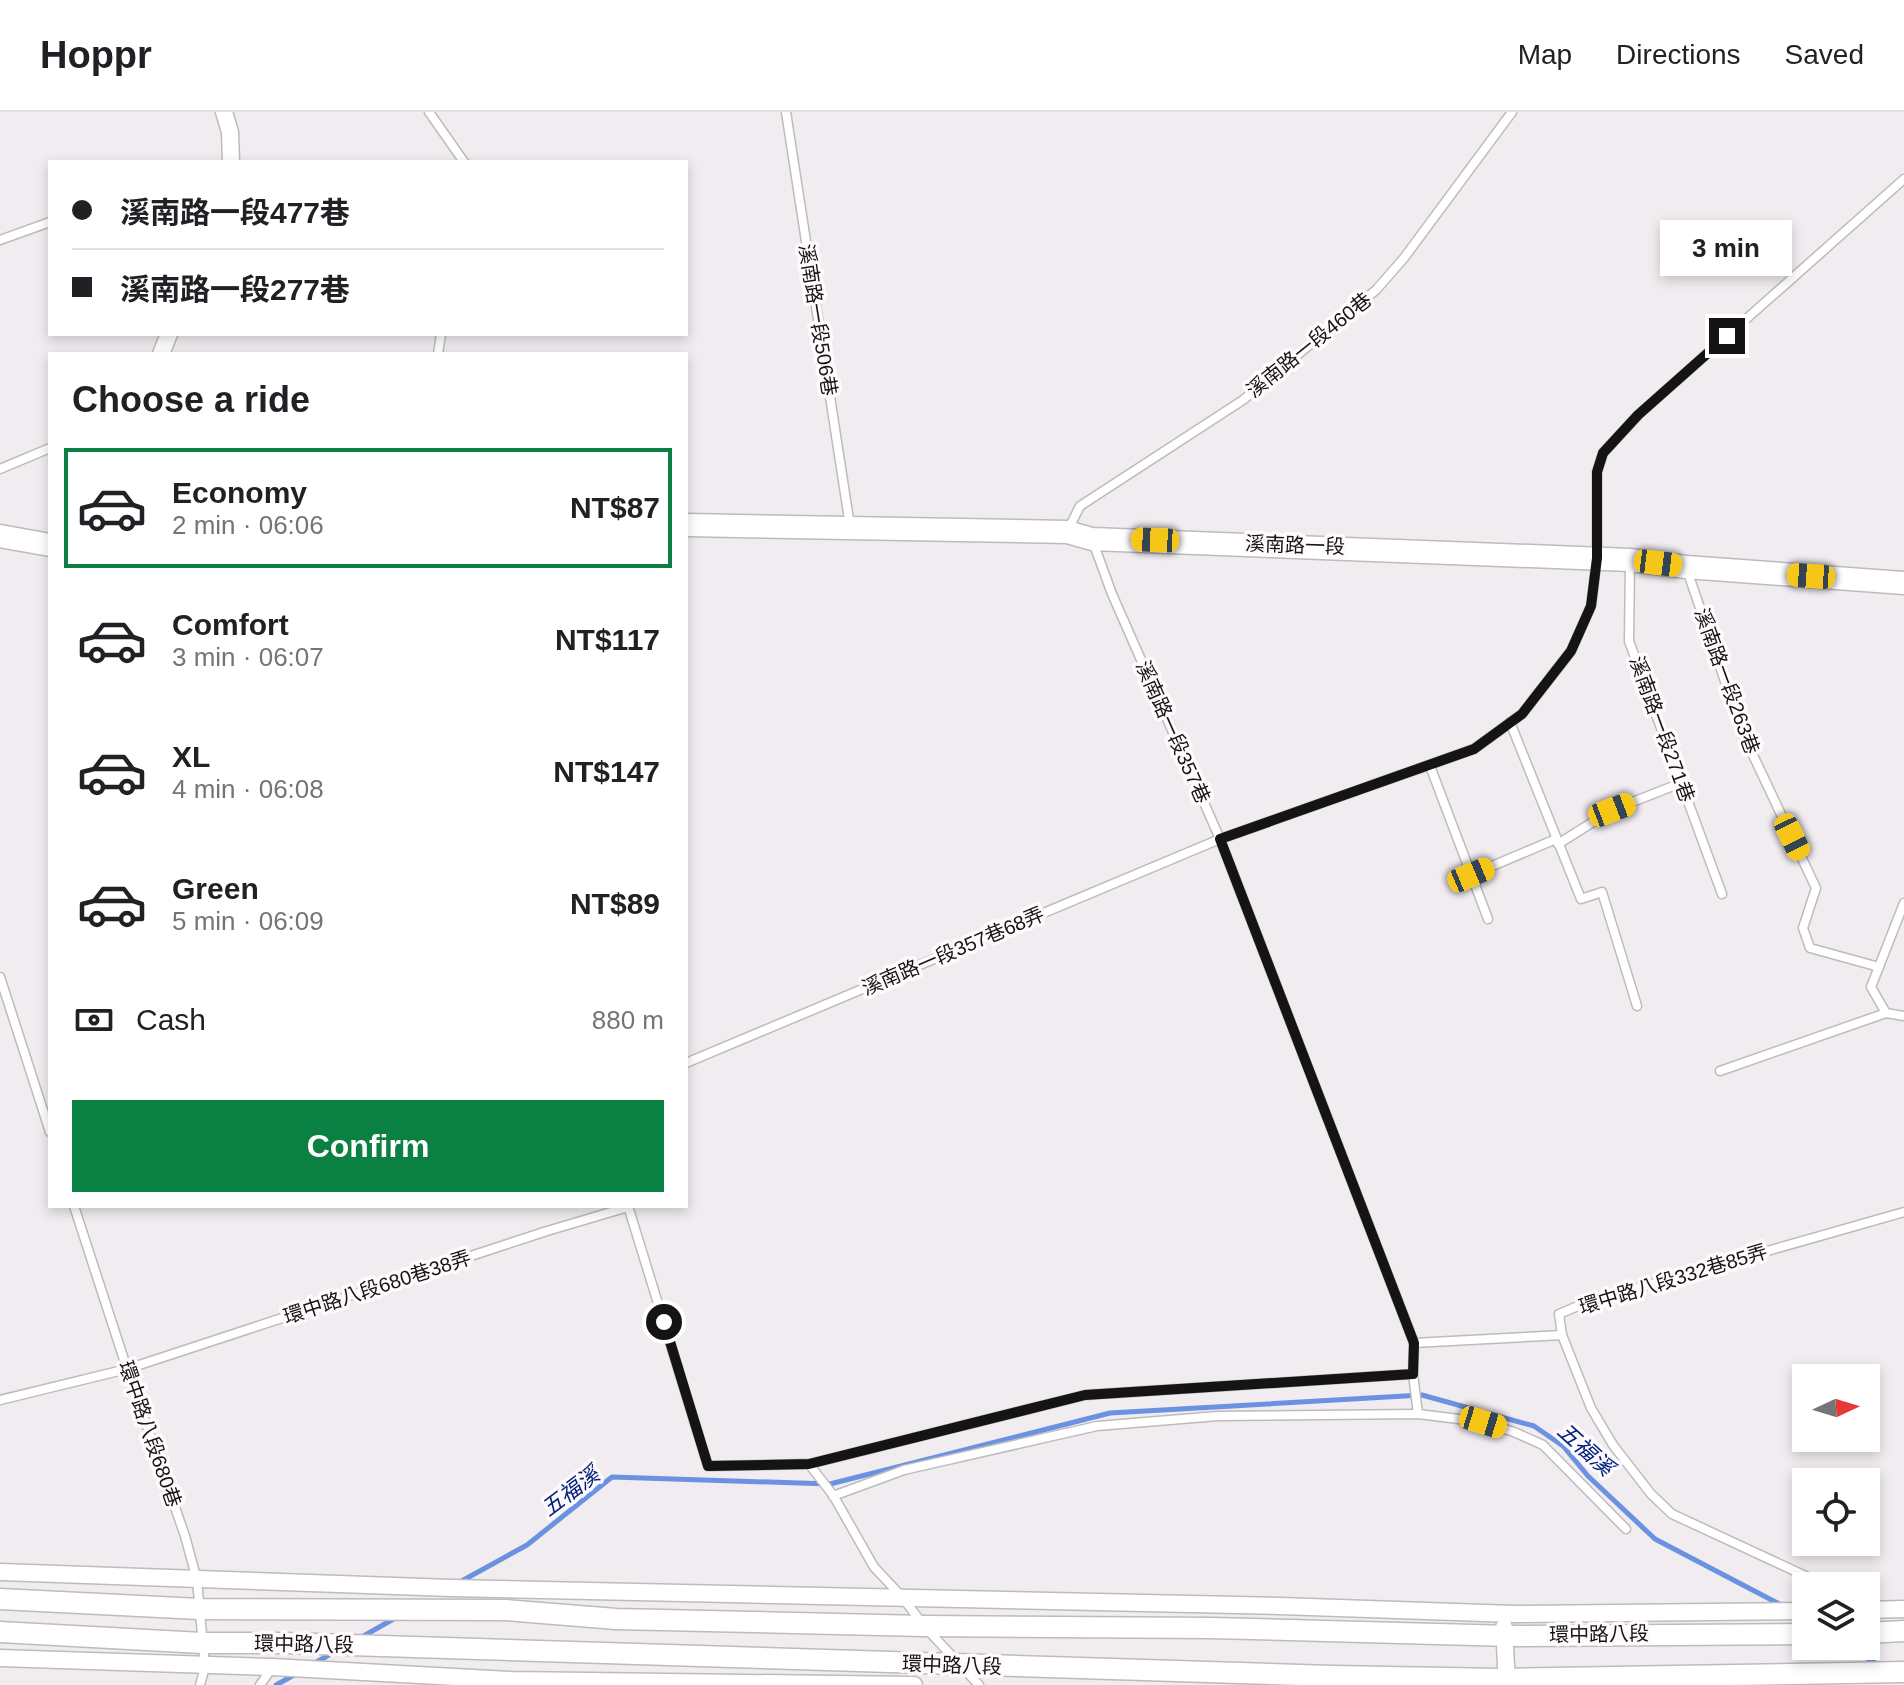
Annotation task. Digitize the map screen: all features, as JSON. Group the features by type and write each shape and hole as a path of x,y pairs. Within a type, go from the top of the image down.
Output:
{"main road":[{"name":"溪南路一段","path":"688,525 1067,532 1092,539 1630,560 1904,583"},
{"path":"0,536 48,545"}],"street":[{"path":"224,112 230,132 231,160"},
{"name":"環中路八段","path":"0,1572 451,1588 1280,1606 1504,1614 1792,1611"},
{"name":"環中路八段","path":"0,1599 199,1609 475,1610 616,1619 924,1626 1212,1628 1505,1636 1792,1634"},
{"path":"1880,1610 1904,1609"},
{"path":"1504,1614 1507,1682"},
{"name":"環中路八段","path":"0,1632 202,1643 285,1643 1507,1682 1904,1672"},
{"name":"環中路八段","path":"0,1658 511,1680 914,1685"}],"lane":[{"path":"429,112 463,160"},
{"name":"溪南路一段506巷","path":"786,112 850,528"},
{"name":"溪南路一段460巷","path":"1067,532 1080,506 1243,400 1376,290 1404,258 1512,112"},
{"name":"溪南路一段357巷68弄","path":"688,1062 1220,839 1474,749 1522,714 1571,651 1591,606 1597,558 1597,472 1603,453 1638,415 1904,179"},
{"path":"0,240 48,223"},
{"path":"0,469 48,449"},
{"name":"溪南路一段357巷","path":"1092,539 1112,594 1220,839 1414,1343 1413,1375 1418,1414"},
{"name":"溪南路一段271巷","path":"1630,560 1629,641 1722,894"},
{"name":"溪南路一段263巷","path":"1686,567 1743,734 1816,888 1803,928 1810,948 1879,967"},
{"path":"1510,722 1581,899 1602,892 1637,1006"},
{"path":"1430,766 1488,919"},
{"path":"1471,875 1557,842 1612,810 1681,783"},
{"path":"1886,1013 1871,987 1904,903"},
{"path":"0,977 48,1126"},
{"path":"1720,1071 1886,1013 1904,1016"},
{"name":"環中路八段680巷","path":"75,1208 185,1536 197,1580 205,1667"},
{"name":"環中路八段680巷38弄","path":"0,1400 127,1369 622,1208"},
{"path":"629,1208 708,1466 809,1465 1085,1395 1413,1375"},
{"name":"環中路八段332巷85弄","path":"1414,1343 1562,1335 1559,1314 1585,1303 1904,1212"},
{"path":"1562,1335 1591,1408 1613,1445 1651,1494 1672,1514 1797,1572"},
{"path":"833,1495 904,1470 1097,1426 1218,1416 1418,1414 1483,1422 1543,1445 1626,1529"},
{"path":"809,1465 833,1495 874,1567 979,1685"},
{"path":"200,1685 205,1667"},
{"path":"260,1685 272,1668"}],"waterway":[{"name":"五福溪","path":"458,1583 527,1545 612,1477 830,1484 1110,1413 1422,1395 1534,1426 1563,1446 1588,1476 1655,1539 1783,1606"},
{"name":"五福溪","path":"360,1638 397,1617"},
{"name":"五福溪","path":"315,1663 334,1652"},
{"name":"五福溪","path":"1870,1660 1877,1664"},
{"name":"五福溪","path":"276,1685 296,1674"}],"route":[{"path":"664,1322 708,1466 809,1464 1085,1395 1413,1374 1414,1343 1220,839 1474,749 1522,714 1571,651 1591,606 1597,558 1597,472 1603,453 1638,415 1727,336"}]}
